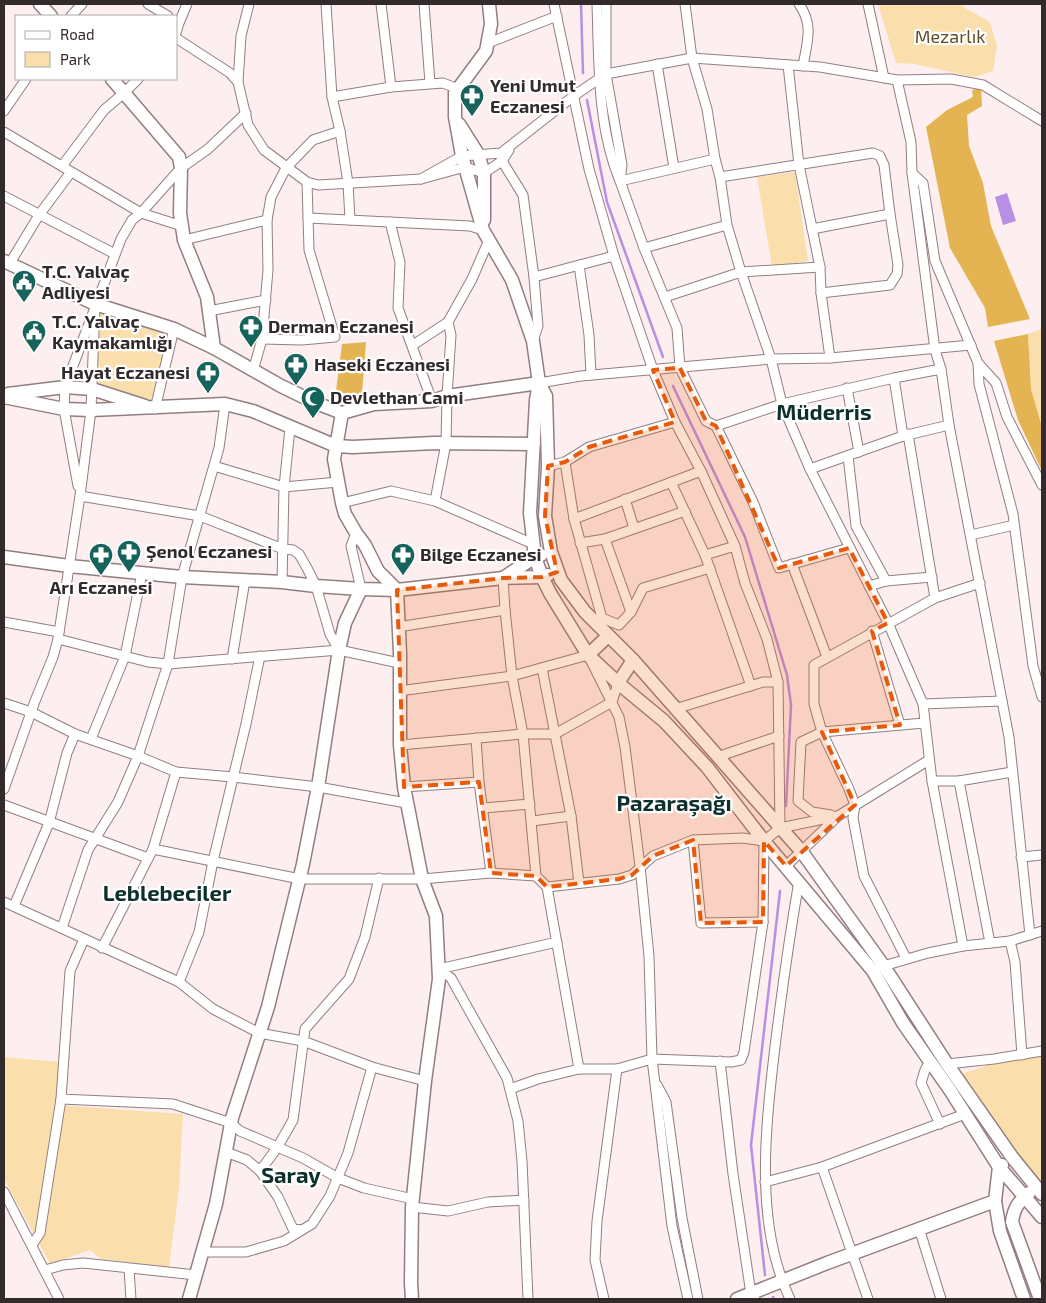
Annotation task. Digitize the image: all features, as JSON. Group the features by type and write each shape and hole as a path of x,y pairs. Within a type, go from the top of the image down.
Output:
{"main road":[{"path":"40,4 50,15"},
{"path":"489,4 491,24 486,51 455,93 455,117 464,162 486,235 512,280 533,341 539,383 536,400 530,513 535,557 542,577 588,655 664,721 707,767 764,841 878,968 903,1023 999,1167 1042,1217"},
{"path":"113,80 179,158 181,168 180,213 184,240 204,285 214,348"},
{"path":"455,117 478,154 484,173 486,235"},
{"path":"7,262 95,304 174,329 214,348 253,371 316,403 342,412 374,404 432,401 447,396 539,383"},
{"path":"539,383 546,396 548,466 545,516 550,552 561,580 585,612 633,660 802,852 878,968 1012,1157 1039,1191 1024,1197 1017,1204 1013,1211 1012,1222 1040,1299"},
{"path":"4,396 65,388 92,389 155,409"},
{"path":"4,396 64,409 91,410 155,409 225,404 253,411 336,446 446,443 534,444"},
{"path":"342,412 334,460 342,503 356,533 366,546 378,571 397,590 400,745 404,787 422,879 436,916 439,979 425,1081 413,1203 410,1284 412,1299"},
{"path":"503,578 535,557 550,552"},
{"path":"4,557 69,566 182,577 282,582 361,590 397,590 503,578 542,577 557,572"},
{"path":"190,1299 216,1204 231,1123 268,1006 300,879 318,787 339,650 345,624 361,590"},
{"path":"588,655 608,636"},
{"path":"618,683 633,660"},
{"path":"1012,1157 999,1167 995,1201 1000,1231 1024,1299"},
{"path":"737,1299 753,1296 781,1281 995,1201"}],"street":[{"path":"72,15 82,4"},
{"path":"148,4 166,15"},
{"path":"178,22 187,4"},
{"path":"249,4 241,36 238,82 248,125 264,150 307,182 318,186 421,179 464,162 478,154 502,157"},
{"path":"326,4 332,97 340,131 348,183 350,220"},
{"path":"381,4 391,87"},
{"path":"424,4 430,83"},
{"path":"554,4 590,169 614,256 653,370 675,422 735,546 745,583 767,639 778,682 780,828"},
{"path":"597,4 603,76"},
{"path":"606,4 603,76 604,125 613,163 644,248 677,328 680,368 706,421 716,426 753,502 779,568 850,548"},
{"path":"685,4 692,58 707,109 728,225 741,272 771,359 782,404 810,469 888,623 923,704 932,781 963,946"},
{"path":"799,4 805,12 809,25 803,66"},
{"path":"868,4 884,78"},
{"path":"488,43 557,16"},
{"path":"178,39 230,73 238,82"},
{"path":"464,162 484,173 502,157 515,141 574,94 603,76 692,58 820,67 897,80 951,80 983,85 1042,121"},
{"path":"657,64 674,168"},
{"path":"788,65 799,165 820,266 821,293 830,358"},
{"path":"4,111 25,80"},
{"path":"62,166 104,110 137,80"},
{"path":"897,80 911,142 912,173 935,350 941,369 949,425 1009,737 1030,936"},
{"path":"332,97 391,87 443,82 458,89"},
{"path":"80,496 64,409 65,388 115,254 132,220 141,213 181,168 208,149 246,112"},
{"path":"253,371 262,339 268,270 267,220 271,197 286,168 313,140 340,131"},
{"path":"4,132 141,213 182,226"},
{"path":"720,177 873,153 880,156 884,165 898,265 897,274 890,285 821,293"},
{"path":"502,157 524,195 538,326 533,341"},
{"path":"620,180 715,159"},
{"path":"7,262 71,172"},
{"path":"912,173 924,183 935,261 978,363 979,384 1013,514 1033,666 1042,697"},
{"path":"262,339 302,340 335,337 309,250 307,182"},
{"path":"4,196 115,254"},
{"path":"812,229 890,214"},
{"path":"308,218 470,226 486,235 472,279 448,322 413,345"},
{"path":"184,240 267,220"},
{"path":"390,222 400,262 398,308 432,401"},
{"path":"644,248 728,225"},
{"path":"534,277 614,256"},
{"path":"578,265 589,335 590,375"},
{"path":"665,297 741,272 820,266"},
{"path":"209,311 266,300"},
{"path":"4,789 59,636 91,410 95,304"},
{"path":"435,501 446,443 451,335 448,322"},
{"path":"155,409 174,329"},
{"path":"539,383 590,375 771,359 830,358 935,350 971,345"},
{"path":"978,363 996,383 1007,417 1042,485"},
{"path":"716,426 782,404 847,388 941,369"},
{"path":"894,378 935,598"},
{"path":"847,388 859,452"},
{"path":"62,928 88,850 118,802 138,756 168,664 182,577 219,448 225,404"},
{"path":"548,466 565,462 589,447 675,422"},
{"path":"810,469 905,435 949,425"},
{"path":"282,582 284,487 290,428"},
{"path":"848,456 856,526 886,581"},
{"path":"565,462 574,518 602,618 619,625 631,612 643,588 710,568"},
{"path":"214,466 284,487 338,482"},
{"path":"574,518 700,471"},
{"path":"671,482 705,555 751,686"},
{"path":"342,503 391,490 435,501 533,544"},
{"path":"80,496 200,516 283,549 293,550 299,554 316,586 330,634 339,650"},
{"path":"625,500 634,528"},
{"path":"580,543 605,539 685,511"},
{"path":"841,531 856,526"},
{"path":"971,535 1014,526"},
{"path":"356,533 351,546 361,590"},
{"path":"605,539 631,612"},
{"path":"705,555 735,546"},
{"path":"792,564 827,657"},
{"path":"91,739 124,656 142,573"},
{"path":"869,586 886,581 932,577"},
{"path":"503,578 512,676 523,734 536,876"},
{"path":"232,659 245,580"},
{"path":"906,958 864,876 853,818 855,805 822,732 814,704 814,664 935,598 980,583"},
{"path":"398,627 505,610"},
{"path":"4,622 148,662 168,664 339,650 399,663"},
{"path":"872,631 900,726"},
{"path":"399,691 512,676 588,655 612,702 619,717 625,747 649,956 652,1059 672,1226 688,1299"},
{"path":"179,982 200,932 213,861 246,724 260,656"},
{"path":"542,668 571,816 579,883"},
{"path":"675,709 763,682 778,682"},
{"path":"400,745 523,734 555,734 612,702 618,683"},
{"path":"923,704 1002,702"},
{"path":"4,703 31,712 76,734 176,772 318,787 406,803"},
{"path":"838,816 812,812 798,801 801,742 822,732 924,723"},
{"path":"14,906 49,823 67,753 76,734"},
{"path":"717,757 779,736"},
{"path":"476,738 479,782 491,873"},
{"path":"786,866 838,816 929,760"},
{"path":"102,948 153,849 176,772"},
{"path":"932,781 958,781 1012,772"},
{"path":"958,781 990,943"},
{"path":"404,787 479,782"},
{"path":"483,808 530,804"},
{"path":"4,805 94,840 148,858"},
{"path":"532,821 571,816"},
{"path":"548,887 619,879 632,874 653,856 693,840 743,838 764,841 780,828 838,816"},
{"path":"693,840 701,923 763,922"},
{"path":"510,1089 538,1079 580,1069 617,1068 652,1059 732,1062 741,1060 744,1052 763,922 764,841"},
{"path":"153,849 300,879 422,879 491,873 536,876 548,887 580,1069"},
{"path":"1021,857 1042,855"},
{"path":"260,1171 277,1148 293,1120 305,1029 349,979 365,937 379,878"},
{"path":"790,1299 781,1281 770,1235 765,1182 770,1088 774,1052 783,979 799,881"},
{"path":"4,902 179,982 213,1008 259,1033 303,1041 372,1067 425,1081"},
{"path":"878,968 906,958 963,946 1010,941 1042,931"},
{"path":"32,1245 40,1233 61,1098 70,971 84,939"},
{"path":"1010,941 1015,962 1022,1055"},
{"path":"439,969 557,942"},
{"path":"439,969 451,978 507,1078 510,1089 518,1121 524,1200 528,1299"},
{"path":"947,1064 1042,1052"},
{"path":"720,1061 733,1174 753,1296"},
{"path":"930,1062 921,1083 940,1124"},
{"path":"203,1252 246,1252 284,1241 312,1224 330,1196 348,1153 372,1067"},
{"path":"604,1299 595,1260 597,1221 617,1068"},
{"path":"655,1080 666,1102 682,1218 698,1299"},
{"path":"61,1098 173,1104 231,1123 240,1131 303,1158 338,1178 413,1203 448,1211 488,1202 524,1200"},
{"path":"765,1182 822,1167 965,1114"},
{"path":"226,1152 246,1160 260,1171 278,1197 293,1229 302,1230"},
{"path":"822,1167 868,1299"},
{"path":"4,1192 59,1299"},
{"path":"919,1228 941,1299"},
{"path":"45,1270 63,1265 83,1263 196,1275"},
{"path":"129,1269 131,1299"}],"highlighted area":[{"path":"680,368 706,421 716,426 779,568 849,548 888,623 872,631 900,725 822,732 855,805 786,866 764,841 763,922 701,923 693,840 653,856 632,875 619,879 547,887 536,876 491,873 479,782 404,787 397,590 503,578 542,577 557,572 545,516 548,466 565,462 589,447 675,422 653,370"}],"green space":[{"name":"Mezarlık","path":"878,4 961,4 990,22 997,46 993,71 974,77 914,64 896,63"},
{"path":"795,172 808,261 772,267 757,177"},
{"path":"95,304 174,329 155,409 92,389"},
{"path":"1042,329 1042,427 1031,389 1028,334"},
{"path":"1042,1054 1042,1186 961,1074 991,1064"},
{"path":"4,1057 59,1062 56,1105 183,1114 179,1187 169,1267 101,1259 90,1250 50,1264 4,1179"}],"shaded area":[{"path":"981,88 982,106 967,115 969,146 983,183 991,226 1030,319 988,327 985,308 950,248 926,127 947,110 973,97 972,90"},
{"path":"1007,193 1016,221 1003,225 995,197"},
{"path":"1028,334 1031,389 1042,427 1042,471 1018,420 994,341"},
{"path":"366,342 362,393 351,396 336,391 342,344"}],"waterway":[{"path":"581,4 583,73"},
{"path":"587,100 607,202 663,357"},
{"path":"673,386 745,537 787,675 791,705 786,806"},
{"path":"765,1275 751,1145 780,891"}],"place":[{"name":"Yeni Umut Eczanesi","path":"472,117"},
{"name":"T.C. Yalvaç Adliyesi","path":"24,303"},
{"name":"Derman Eczanesi","path":"251,348"},
{"name":"T.C. Yalvaç Kaymakamlığı","path":"34,353"},
{"name":"Haseki Eczanesi","path":"296,386"},
{"name":"Hayat Eczanesi","path":"208,394"},
{"name":"Devlethan Cami","path":"313,419"},
{"name":"Şenol Eczanesi","path":"129,573"},
{"name":"Arı Eczanesi","path":"101,576"},
{"name":"Bilge Eczanesi","path":"403,576"}],"district":[{"name":"Müderris","path":"824,412"},
{"name":"Pazaraşağı","path":"674,803"},
{"name":"Leblebeciler","path":"167,893"},
{"name":"Saray","path":"291,1175"}]}
